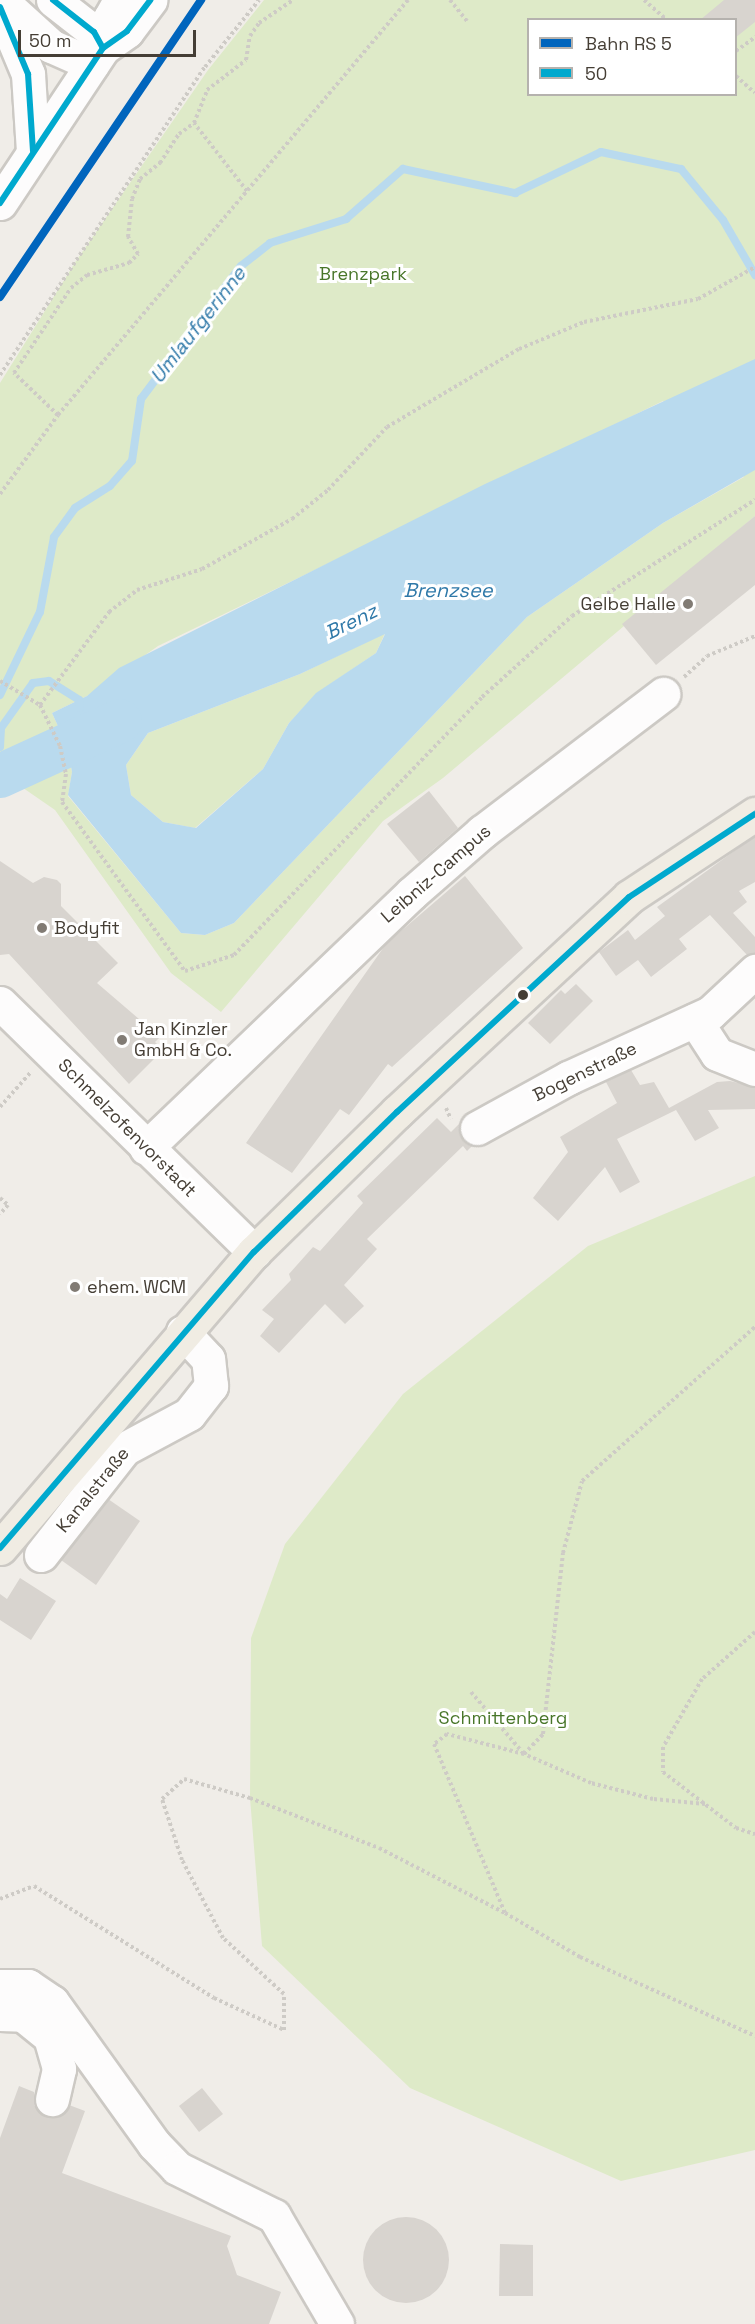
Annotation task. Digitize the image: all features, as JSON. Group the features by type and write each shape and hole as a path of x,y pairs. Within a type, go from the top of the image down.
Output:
{"main road":[{"name":"Kanalstraße","path":"0,1548 254,1252 583,936 663,872 755,814"}],"street":[{"path":"0,0 51,46 98,56"},
{"path":"53,0 94,32 98,56"},
{"path":"98,56 110,18 120,0"},
{"path":"0,203 98,56 127,31 150,0"},
{"path":"0,7 28,74 33,151"},
{"name":"Leibniz-Campus","path":"146,1148 412,893 482,832 663,694"},
{"name":"Bogenstraße","path":"477,1128 568,1078 696,1020 719,1007 755,971"},
{"name":"Schmelzofenvorstadt","path":"0,1003 254,1252"},
{"path":"696,1020 717,1054 755,1069"},
{"name":"Kanalstraße","path":"41,1555 124,1449 189,1414 211,1386 208,1359 183,1332"},
{"path":"0,1986 28,1986 52,2002 154,2144 177,2168 274,2216 337,2324"},
{"path":"0,2014 23,2015 50,2037 59,2069 52,2099"}],"path":[{"path":"0,375 205,67 259,0"},
{"path":"58,415 14,374 71,288 87,275 129,263 138,254 128,237 132,199 140,179 160,163 178,134 194,123 207,90 246,60 250,36 259,23 293,0"},
{"path":"0,494 58,415 408,0"},
{"path":"450,0 467,21"},
{"path":"644,0 665,18"},
{"path":"737,50 755,37"},
{"path":"737,77 754,90"},
{"path":"194,123 247,191"},
{"path":"40,705 61,682 109,612 137,590 202,569 292,519 328,490 387,427 519,349 584,322 698,299 755,267"},
{"path":"0,681 40,705 60,746 66,774 62,802 185,971 234,954 482,697 572,616 755,500"},
{"path":"663,694 707,656 755,636"},
{"path":"0,1107 50,1051"},
{"path":"0,1197 8,1205 0,1214"},
{"path":"524,1754 543,1734 563,1553 582,1481 755,1327"},
{"path":"755,1632 702,1679 663,1748 663,1772 736,1828 755,1834"},
{"path":"471,1692 524,1754"},
{"path":"505,1913 434,1744 447,1734 524,1754 591,1783 653,1799 705,1804"},
{"path":"0,1899 34,1886 214,1998 284,2030 284,1994 223,1938 182,1860 162,1800 184,1779 250,1798 379,1848 505,1913 580,1957 755,2037"}],"green space":[{"name":"Brenzpark","path":"264,0 755,0 755,516 443,778 383,821 221,1012 171,973 55,810 0,772 0,383 76,261 208,70","holes":["663,401 744,477 663,523 527,617 234,923 205,935 181,933 68,796 72,772 67,746 52,713 87,696 158,646"]},
{"path":"385,633 376,653 316,694 289,723 263,769 195,828 163,822 131,795 126,765 148,733 300,674"},
{"name":"Schmittenberg","path":"755,1176 755,2150 621,2181 410,2088 262,1946 250,1798 251,1638 285,1544 403,1394 588,1246"}],"water":[{"name":"Brenzsee","path":"755,359 755,470 663,523 527,617 234,923 205,935 181,933 68,795 72,772 67,746 52,713 87,696 119,668 485,484","holes":["385,634 376,653 316,693 289,723 263,769 196,828 163,822 131,795 126,765 148,733 300,674"]}],"building":[{"path":"724,0 755,0 755,22 737,36 737,18 702,18"},
{"name":"Gelbe Halle","path":"755,516 755,585 656,665 622,624"},
{"path":"429,791 458,828 419,862 387,824"},
{"path":"755,836 755,882 739,891 747,902 733,913 755,937 755,953 747,955 710,915 679,939 687,949 651,977 638,960 616,976 599,952 628,930 635,940 665,916 657,907"},
{"name":"Bodyfit","path":"0,861 33,883 44,877 57,880 61,884 61,906 118,963 97,983 160,1037 155,1042 163,1050 129,1084 9,954 0,955"},
{"path":"465,876 523,948 392,1067 388,1064 349,1115 340,1109 292,1173 246,1143 386,944"},
{"path":"576,984 593,1001 550,1044 528,1023 561,990 565,994"},
{"path":"631,1070 640,1085 654,1082 669,1108 717,1082 730,1081 755,1087 755,1109 708,1110 719,1128 695,1141 676,1110 617,1139 640,1182 620,1193 605,1167 558,1221 533,1198 568,1152 560,1137 617,1103 606,1082"},
{"path":"437,1118 451,1132 459,1124 461,1138 472,1146 467,1151 463,1146 367,1239 377,1249 344,1285 364,1306 345,1324 325,1304 279,1353 260,1336 274,1319 262,1310 291,1280 289,1274 313,1247 320,1251 363,1203 357,1196"},
{"path":"108,1499 140,1521 96,1585 61,1560"},
{"path":"20,1578 56,1601 31,1640 0,1620 0,1594 7,1599"},
{"path":"19,2086 34,2092 34,2105 47,2117 58,2117 69,2105 85,2111 62,2173 231,2236 227,2246 237,2275 281,2292 269,2324 0,2324 0,2138"},
{"path":"202,2088 223,2114 199,2132 179,2106"},
{"path":"406,2217 423,2220 437,2229 446,2243 449,2260 446,2277 437,2291 423,2300 406,2303 389,2300 375,2291 366,2277 363,2260 366,2243 375,2229 389,2220"},
{"path":"500,2244 533,2245 533,2296 499,2296"}],"waterway":[{"name":"Umlaufgerinne","path":"0,695 40,612 54,537 75,508 110,486 132,461 141,399 241,266 270,243 346,219 403,169 515,193 601,152 681,169 723,220 755,275"},
{"path":"0,747 1,728 33,683 49,681 79,700 80,708"},
{"name":"Brenz","path":"0,776 120,721"}],"transit line":[{"name":"50","path":"53,0 94,32 103,48"},
{"name":"50","path":"0,203 103,48 127,31 150,0"},
{"path":"0,297 201,0"},
{"name":"50","path":"0,7 28,74 33,151"},
{"name":"50","path":"0,1548 254,1252 397,1112 629,897 755,814"}],"place":[{"name":"Gelbe Halle","path":"688,604"},
{"name":"Bodyfit","path":"42,928"},
{"name":"Jan Kinzler GmbH & Co.","path":"122,1040"},
{"name":"ehem. WCM","path":"75,1287"}]}
